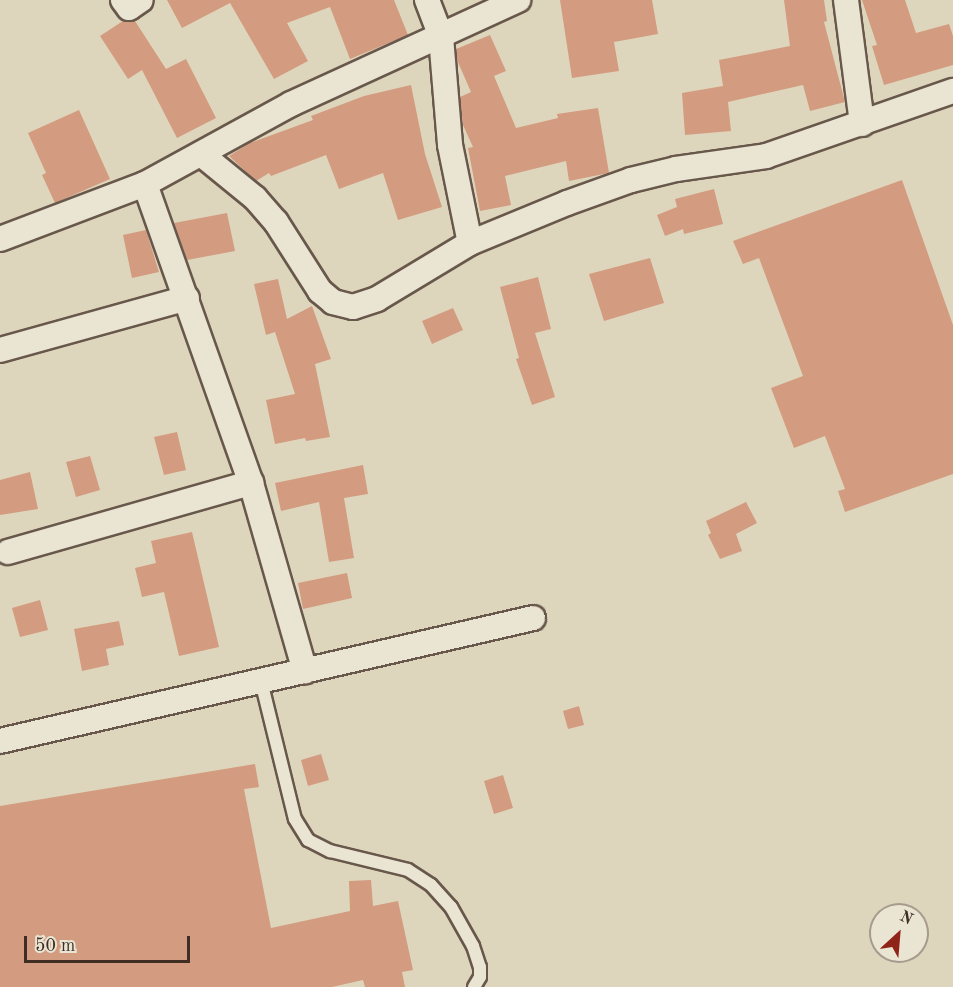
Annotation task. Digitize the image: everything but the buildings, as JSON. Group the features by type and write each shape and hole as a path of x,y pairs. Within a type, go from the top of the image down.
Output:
{"street":[{"path":"123,0 129,8 141,0"},
{"path":"427,0 441,37 450,145 470,243"},
{"path":"0,239 145,184 291,104 518,0"},
{"path":"846,0 862,124"},
{"path":"201,154 255,198 276,222 320,291 333,302 353,307 377,299 470,243 631,180 676,169 766,156 953,91"},
{"path":"145,184 187,298 250,483 305,671"},
{"path":"0,351 187,298"},
{"path":"9,552 250,483"},
{"path":"0,741 533,618"}],"lane":[{"path":"261,681 295,819 308,840 330,850 408,870 431,885 451,907 473,946 480,967 480,977 474,987"}]}
